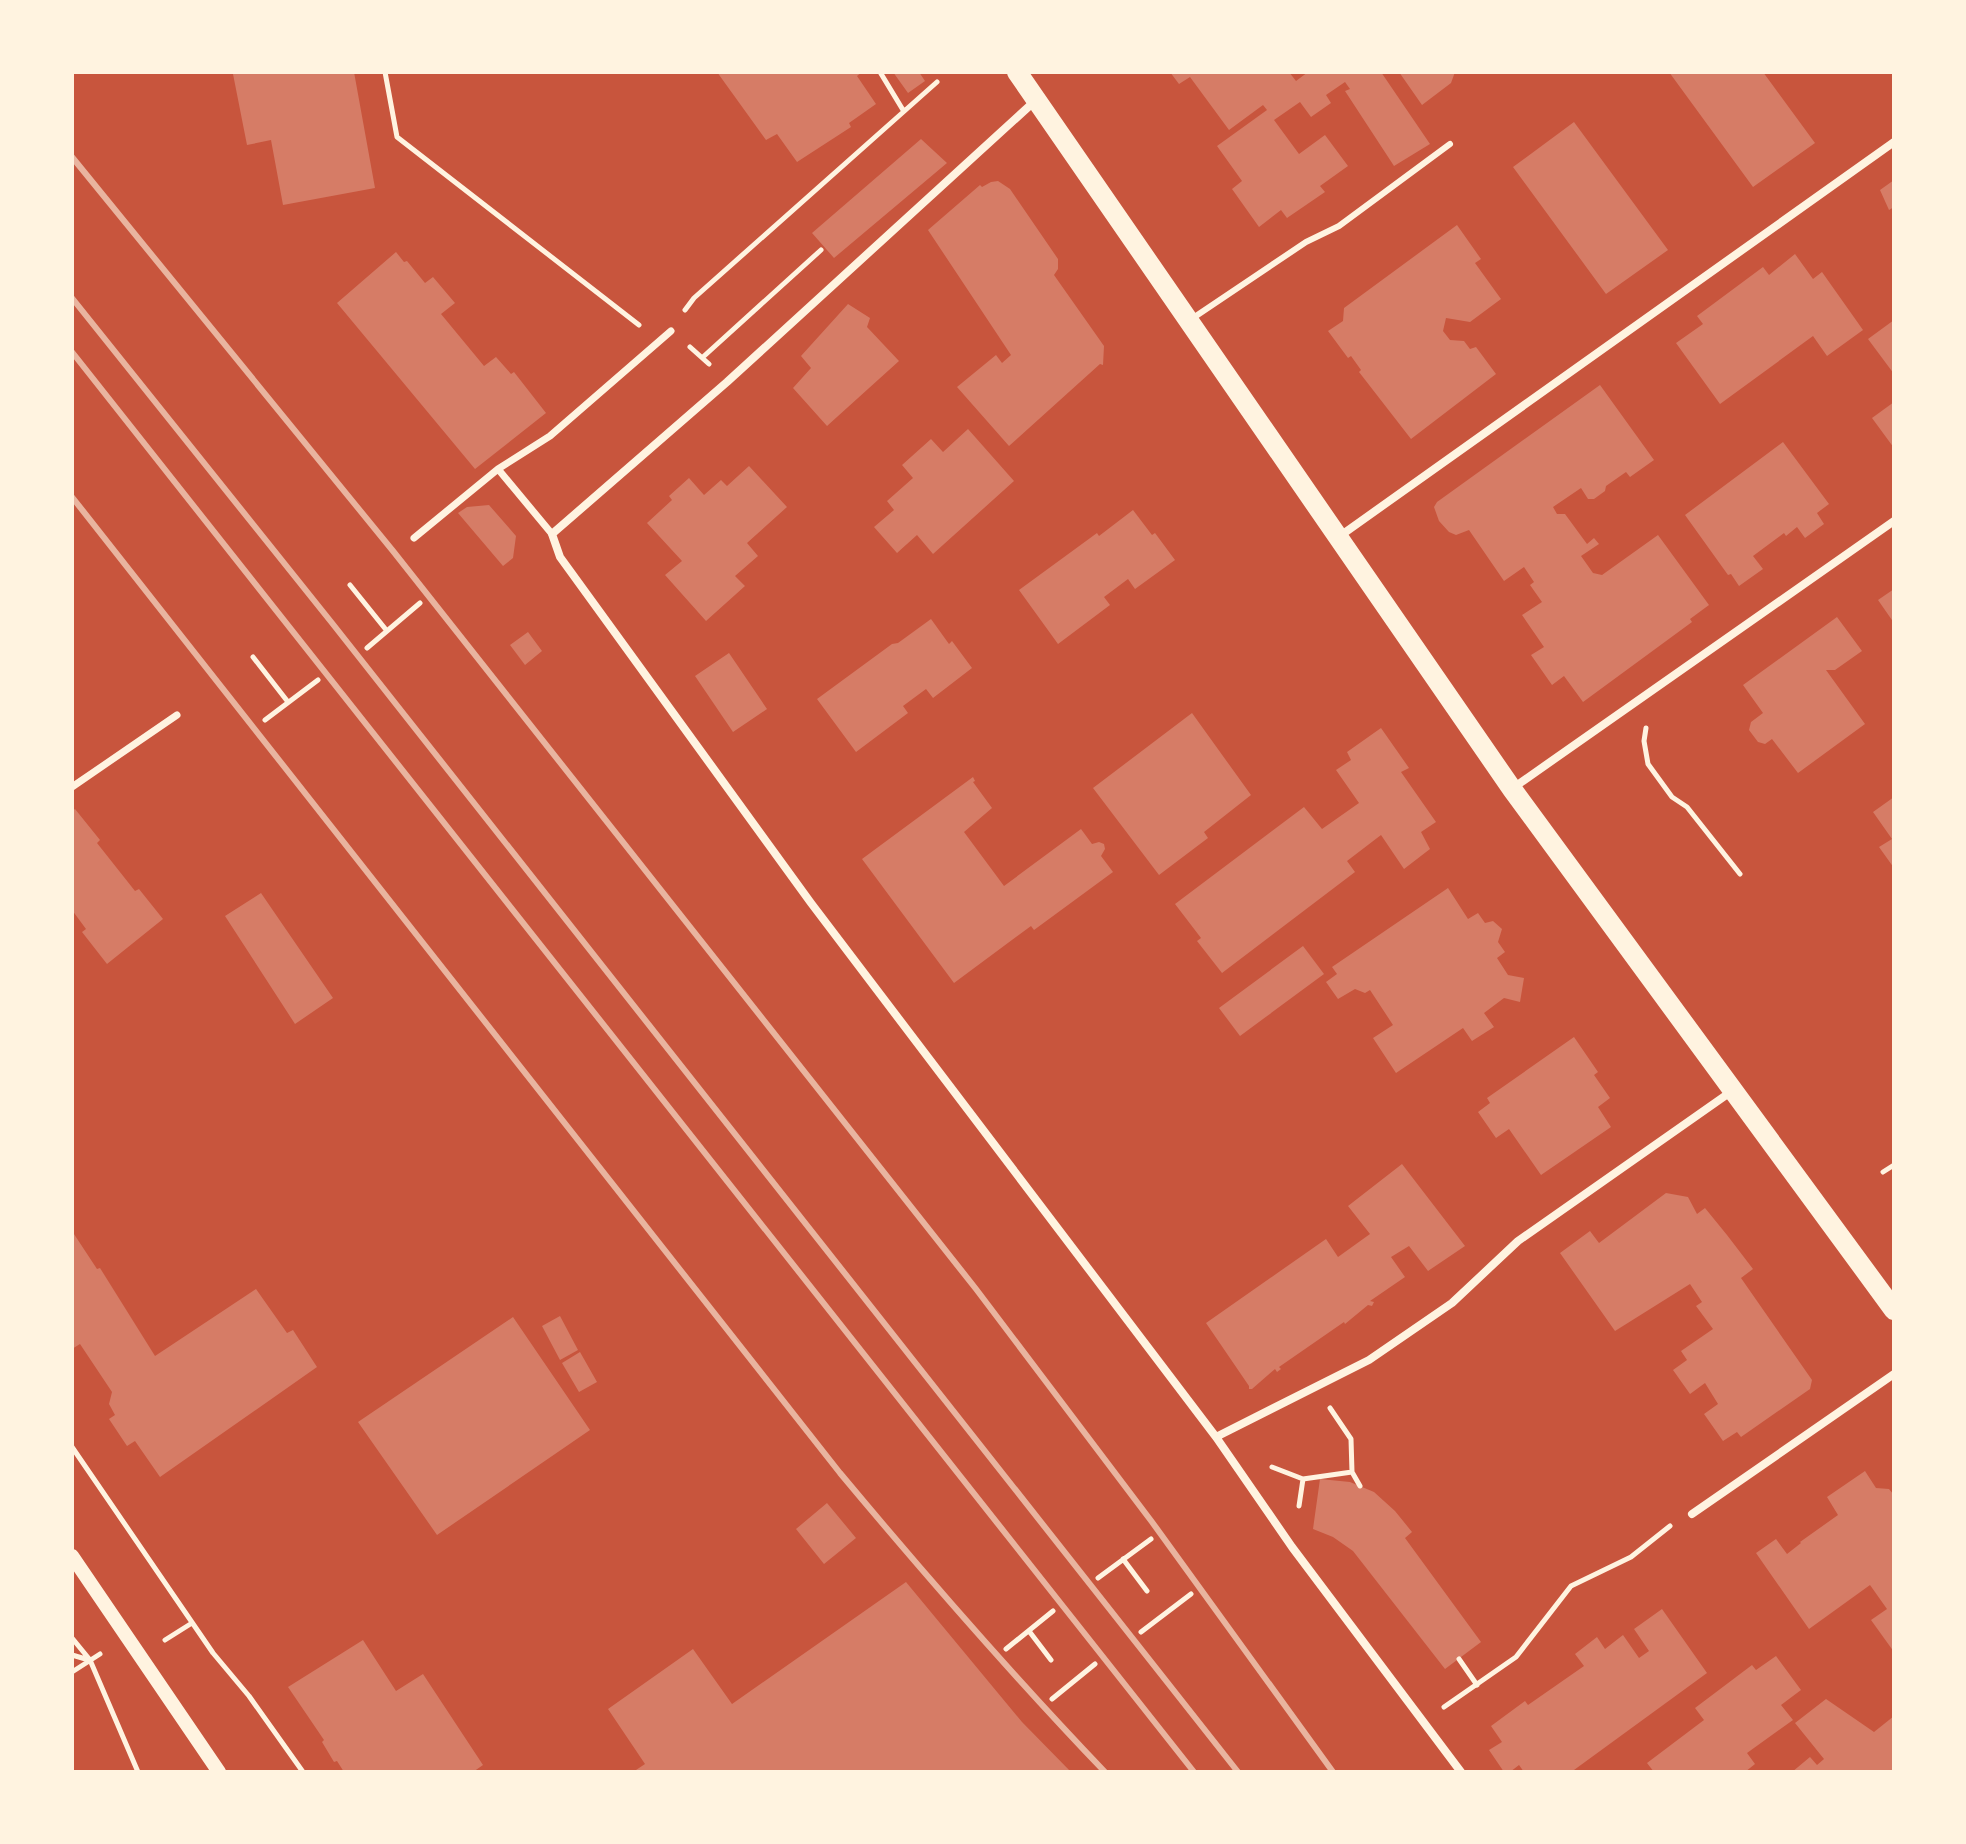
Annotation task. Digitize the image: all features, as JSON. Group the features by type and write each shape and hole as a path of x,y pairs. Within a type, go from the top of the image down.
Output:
{"main road":[{"path":"1017,72 1512,789 1894,1310"}],"street":[{"path":"552,534 727,382 1036,100"},
{"path":"1339,536 1894,142"},
{"path":"414,538 498,469 550,436 671,331"},
{"path":"498,469 552,534 560,557 802,891 1216,1437 1292,1547 1461,1772"},
{"path":"1512,789 1894,521"},
{"path":"72,787 177,715"},
{"path":"1216,1437 1369,1360 1452,1303 1518,1241 1734,1090"},
{"path":"1692,1514 1894,1374"},
{"path":"72,1556 219,1772"}],"lane":[{"path":"1187,322 1306,242 1339,226 1450,144"}],"path":[{"path":"385,72 397,137 644,329 671,331 727,382"},
{"path":"880,72 903,110"},
{"path":"671,331 694,298 937,82"},
{"path":"703,357 821,250"},
{"path":"350,585 387,631"},
{"path":"367,648 420,603"},
{"path":"253,657 288,702"},
{"path":"265,720 318,680"},
{"path":"1648,716 1644,741 1648,764 1672,797 1687,807 1740,874"},
{"path":"1883,1172 1894,1165"},
{"path":"1316,1387 1351,1439 1352,1472 1360,1486"},
{"path":"1216,1437 1263,1463 1303,1479 1352,1472"},
{"path":"72,1447 213,1653 249,1696 303,1772"},
{"path":"1425,1721 1516,1657 1571,1586 1631,1557 1661,1530 1692,1514"},
{"path":"1098,1578 1151,1539"},
{"path":"1123,1559 1147,1591"},
{"path":"1141,1632 1191,1594"},
{"path":"1006,1649 1053,1611"},
{"path":"1029,1631 1051,1660"},
{"path":"72,1638 90,1660 138,1772"},
{"path":"72,1672 100,1654"},
{"path":"72,1655 90,1660"},
{"path":"1459,1659 1477,1685"},
{"path":"1052,1699 1095,1664"}],"building":[{"path":"235,72 354,72 375,188 283,205 271,140 247,145"},
{"path":"717,72 862,72 857,76 876,104 849,123 851,127 797,162 777,134 766,140"},
{"path":"893,72 919,72 925,81 908,93"},
{"path":"1170,72 1289,72 1296,81 1308,72 1381,72 1430,144 1394,166 1345,91 1350,89 1345,82 1326,95 1331,103 1311,117 1300,102 1274,120 1299,154 1325,135 1348,166 1320,186 1325,192 1287,218 1281,210 1259,227 1232,189 1242,181 1217,146 1267,110 1263,105 1229,130 1190,77 1179,84"},
{"path":"1399,72 1455,72 1451,83 1422,105"},
{"path":"1669,72 1763,72 1815,143 1753,187"},
{"path":"1574,122 1668,250 1606,294 1513,167"},
{"path":"921,139 947,163 834,258 812,233"},
{"path":"1894,180 1894,207 1889,210 1880,190"},
{"path":"998,181 1010,189 1058,259 1058,269 1054,275 1104,346 1103,365 1100,364 1009,446 957,387 996,355 1002,363 1011,355 928,230 980,185"},
{"path":"1457,225 1481,259 1475,263 1501,299 1470,322 1446,318 1443,331 1450,340 1464,341 1470,349 1476,347 1496,374 1411,439 1359,372 1361,370 1351,356 1348,358 1328,331 1343,321 1344,308"},
{"path":"396,252 425,283 433,277 455,303 441,314 484,366 496,357 511,374 514,372 546,413 475,469 337,303"},
{"path":"1795,254 1813,279 1822,272 1863,330 1827,356 1813,336 1720,404 1676,343 1703,324 1697,316 1763,267 1769,275"},
{"path":"848,304 870,318 867,327 899,361 827,426 793,388 811,368 801,356"},
{"path":"1894,320 1894,374 1868,339"},
{"path":"1600,385 1654,460 1630,477 1626,472 1594,499 1588,499 1581,488 1553,507 1557,514 1565,514 1587,544 1594,538 1599,544 1581,556 1593,573 1602,575 1658,535 1709,605 1690,619 1692,622 1583,702 1564,676 1552,685 1531,655 1544,647 1522,615 1542,602 1530,585 1534,582 1524,567 1504,581 1469,530 1456,535 1449,532 1439,521 1434,507"},
{"path":"1894,402 1894,448 1872,418"},
{"path":"968,429 1014,481 933,554 917,535 897,553 874,527 894,510 887,501 913,478 902,465 931,439 943,452"},
{"path":"1783,442 1829,504 1817,513 1824,524 1805,538 1797,527 1786,536 1784,533 1753,556 1763,569 1739,586 1685,515"},
{"path":"749,466 787,507 747,543 758,556 735,576 745,586 706,621 665,575 682,561 647,523 672,500 669,496 689,478 704,495 721,480 727,486"},
{"path":"489,505 516,536 513,558 503,566 458,513 467,507"},
{"path":"1133,510 1175,560 1135,589 1128,579 1104,597 1110,605 1058,644 1019,590"},
{"path":"1894,589 1894,623 1878,600"},
{"path":"1837,617 1862,651 1835,670 1826,670 1865,724 1798,773 1772,739 1765,744 1758,742 1749,730 1751,722 1763,713 1743,685"},
{"path":"931,619 972,668 933,698 926,689 903,706 908,713 856,752 817,699"},
{"path":"528,632 542,651 525,665 510,645"},
{"path":"729,653 767,709 733,732 695,676"},
{"path":"1192,713 1251,795 1204,832 1208,838 1159,875 1093,788"},
{"path":"1381,728 1409,768 1401,772 1436,822 1421,832 1430,849 1404,869 1381,835 1347,861 1355,872 1222,973 1197,941 1201,938 1175,904 1304,807 1322,829 1359,803 1336,770 1351,760 1347,752"},
{"path":"973,777 973,782 992,808 964,832 1004,886 1081,829 1092,844 1104,844 1101,856 1113,872 1034,930 1031,926 954,983 862,859"},
{"path":"1894,797 1894,868 1879,847 1892,839 1873,812"},
{"path":"75,809 135,891 139,889 163,919 107,964 82,932 86,929 72,910 72,811"},
{"path":"1448,888 1468,919 1478,913 1485,923 1493,921 1502,929 1498,942 1505,952 1497,958 1508,975 1524,978 1520,1002 1504,998 1484,1013 1494,1027 1472,1041 1463,1028 1396,1073 1373,1038 1393,1025 1370,990 1365,993 1355,989 1338,999 1326,982 1337,974 1332,967"},
{"path":"261,893 333,998 295,1024 225,916"},
{"path":"1303,946 1324,974 1240,1036 1219,1008"},
{"path":"1574,1037 1598,1072 1594,1075 1610,1098 1598,1107 1611,1127 1541,1175 1509,1129 1496,1138 1478,1112 1490,1103 1487,1098"},
{"path":"1402,1164 1465,1246 1428,1271 1409,1246 1391,1257 1405,1277 1370,1301 1374,1302 1372,1306 1368,1305 1249,1389 1206,1323 1326,1239 1338,1257 1370,1234 1348,1206"},
{"path":"1666,1193 1688,1197 1697,1214 1705,1208 1727,1235 1753,1269 1741,1278 1812,1380 1810,1389 1741,1437 1737,1432 1723,1441 1704,1414 1718,1404 1705,1383 1690,1394 1673,1370 1687,1360 1681,1351 1713,1329 1696,1306 1702,1302 1690,1284 1615,1331 1560,1253 1590,1231 1599,1243"},
{"path":"72,1231 97,1269 100,1268 155,1356 256,1289 287,1333 293,1330 317,1367 160,1477 135,1441 127,1446 109,1419 115,1415 109,1404 112,1392 80,1344 72,1349"},
{"path":"560,1316 578,1350 560,1360 542,1326"},
{"path":"513,1317 590,1430 437,1535 358,1422"},
{"path":"580,1352 597,1382 579,1392 562,1363"},
{"path":"1865,1471 1876,1488 1889,1489 1894,1495 1894,1652 1871,1620 1887,1609 1870,1585 1809,1629 1756,1553 1776,1539 1787,1554 1838,1515 1827,1497"},
{"path":"1320,1479 1350,1482 1374,1492 1395,1511 1412,1532 1405,1538 1481,1642 1445,1669 1353,1551 1333,1537 1313,1529"},
{"path":"827,1503 856,1538 824,1564 796,1529"},
{"path":"906,1582 1022,1722 1071,1772 633,1772 645,1764 608,1709 693,1649 732,1704"},
{"path":"1662,1609 1707,1673 1574,1770 1576,1772 1524,1772 1519,1765 1510,1772 1504,1772 1489,1750 1502,1742 1491,1726 1525,1701 1528,1705 1584,1666 1575,1654 1597,1637 1605,1649 1623,1635 1639,1658 1649,1651 1634,1629"},
{"path":"363,1640 396,1691 423,1674 483,1765 473,1772 344,1772 337,1761 334,1762 322,1742 324,1740 288,1687"},
{"path":"1776,1656 1801,1690 1781,1705 1793,1720 1747,1753 1755,1764 1745,1772 1654,1772 1647,1763 1704,1720 1695,1708 1752,1665 1756,1670"},
{"path":"1826,1699 1874,1732 1894,1716 1894,1772 1792,1772 1810,1757 1817,1765 1824,1759 1795,1723"}],"railway":[{"path":"72,157 393,551 976,1289 1152,1522 1333,1772"},
{"path":"72,298 1238,1772"},
{"path":"72,352 1194,1772"},
{"path":"72,497 840,1473 970,1625 1105,1772"}]}
